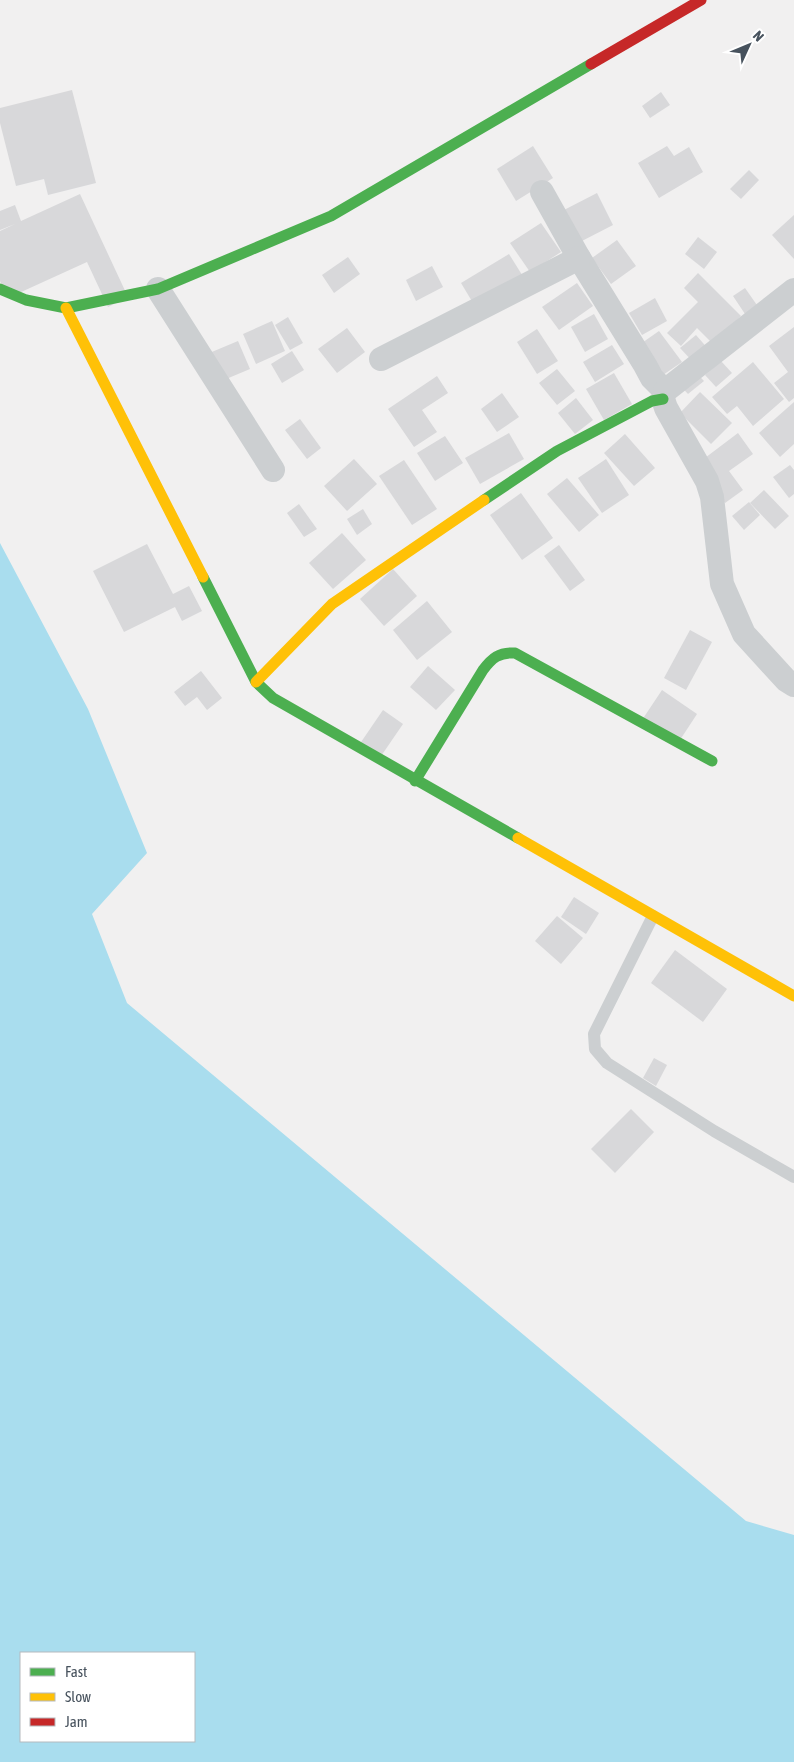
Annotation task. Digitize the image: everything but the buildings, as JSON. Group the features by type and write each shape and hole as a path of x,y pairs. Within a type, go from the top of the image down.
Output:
{"street":[{"path":"0,290 26,300 66,308 158,289 331,216 701,0"},
{"path":"542,192 579,258 664,395 666,408 707,481 712,497 722,584 744,634 786,680 794,685"},
{"path":"381,360 579,258"},
{"path":"158,289 273,470"},
{"path":"256,682 332,604 557,451 664,395 794,290"},
{"path":"66,308 256,682 273,698 295,712 794,996"},
{"path":"415,781 483,670 493,657 504,652 515,653 712,761"}],"lane":[{"path":"653,916 594,1034 594,1049 607,1063 714,1131 794,1178"}],"water":[{"path":"0,543 88,709 147,853 92,914 127,1003 746,1521 794,1535 794,1762 0,1762"}],"traffic: fast":[{"path":"0,289 26,300 66,308 158,289 331,216 591,64"},
{"path":"484,500 557,451 652,401 663,399"},
{"path":"203,577 256,682 273,698 518,838"},
{"path":"415,781 483,670 496,657 509,653 515,653 712,761"}],"traffic: slow":[{"path":"66,308 203,577"},
{"path":"256,682 332,604 484,500"},
{"path":"518,838 794,996"}],"traffic: jam":[{"path":"591,64 701,0"}]}
